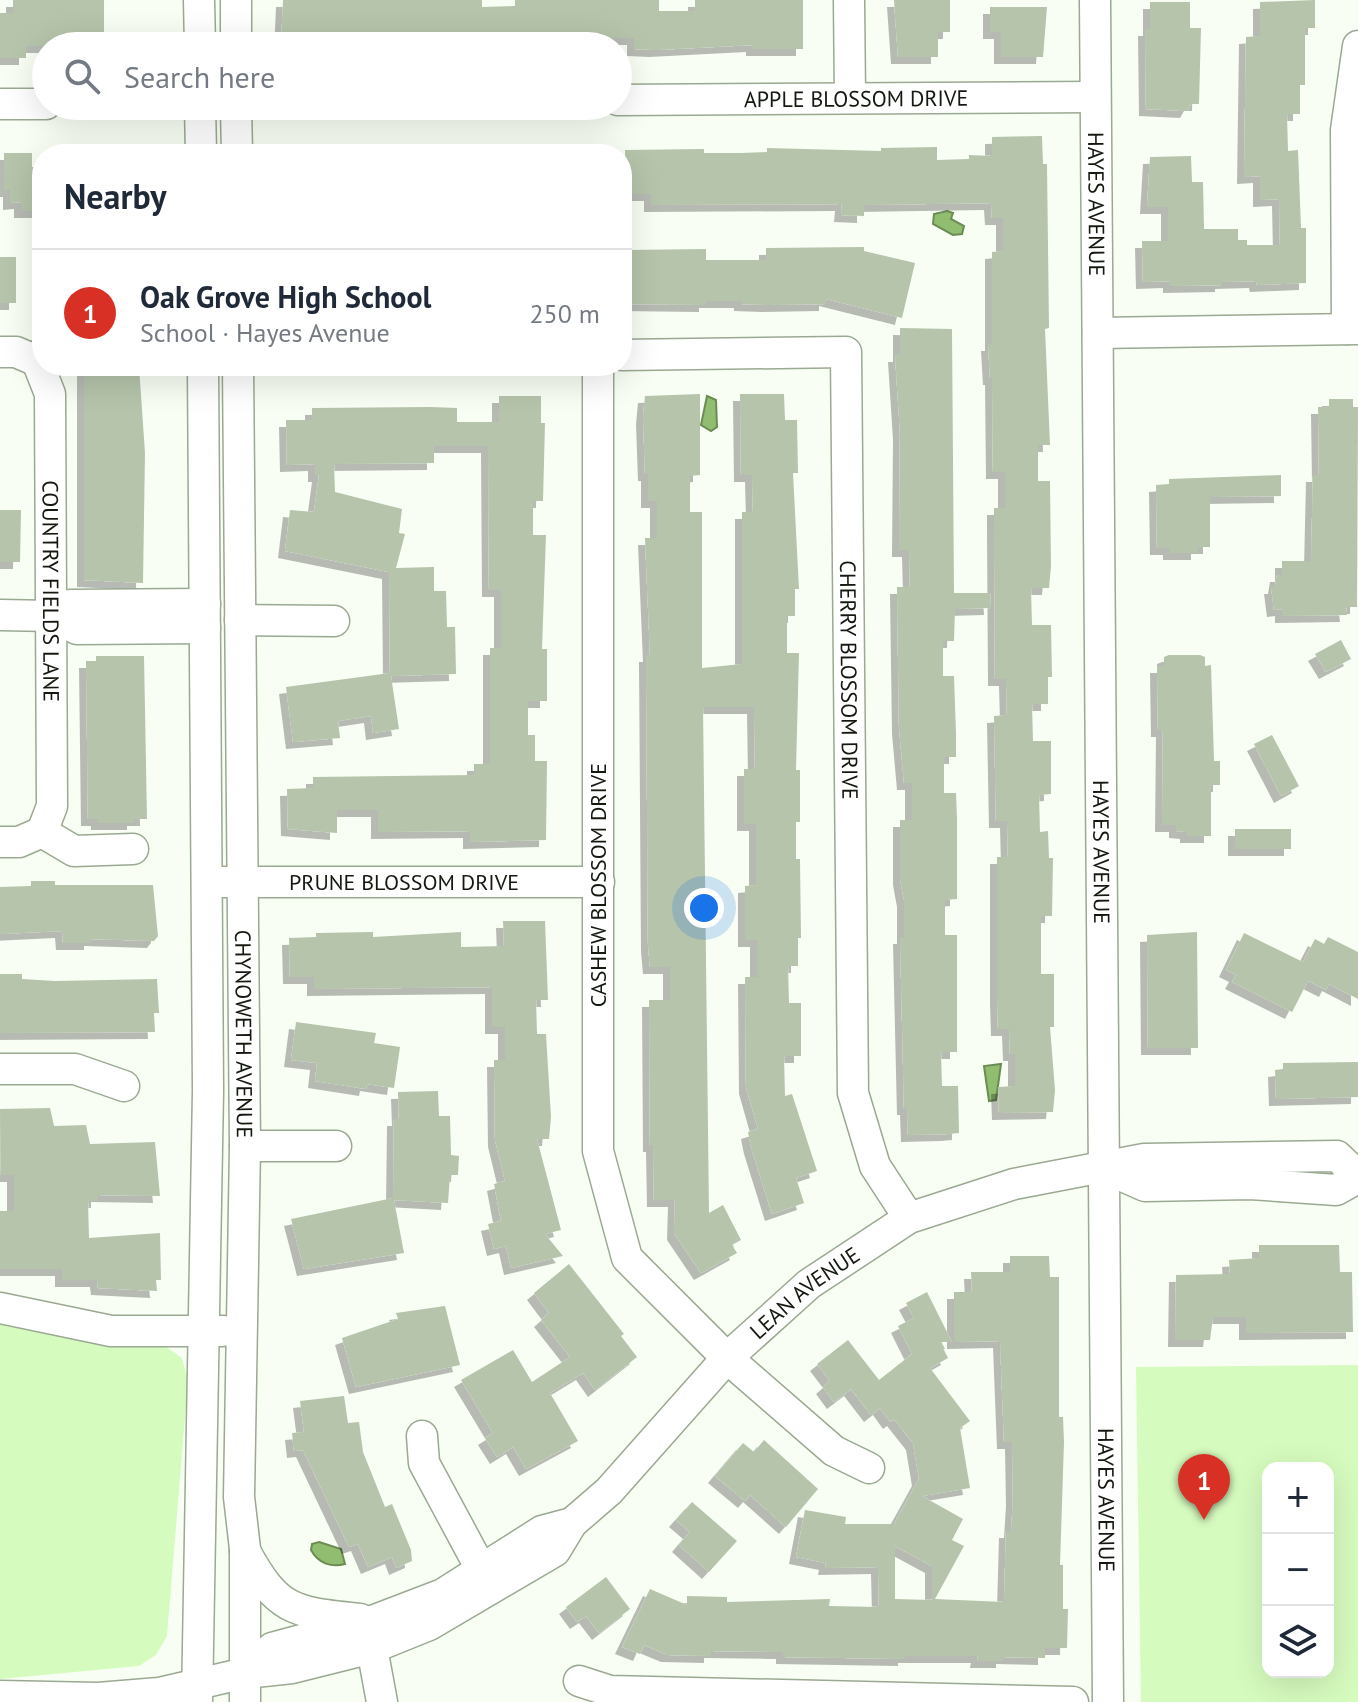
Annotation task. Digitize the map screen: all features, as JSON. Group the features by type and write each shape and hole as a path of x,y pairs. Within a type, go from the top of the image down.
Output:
{"street":[{"path":"199,0 200,32"},
{"path":"236,0 236,32"},
{"path":"849,0 850,98"},
{"name":"HAYES AVENUE","path":"1095,0 1108,1702"},
{"path":"1098,333 1352,329 1346,130 1358,46"},
{"name":"APPLE BLOSSOM DRIVE","path":"632,100 1095,97"},
{"path":"0,104 32,104"},
{"path":"200,120 201,144"},
{"path":"236,120 237,144"},
{"path":"0,352 32,355"},
{"name":"CHERRY BLOSSOM DRIVE","path":"632,355 846,352 853,1093 875,1166 909,1218"},
{"name":"COUNTRY FIELDS LANE","path":"42,832 52,806 50,394 45,376"},
{"name":"CHYNOWETH AVENUE","path":"197,1694 205,1331 208,882 203,376"},
{"name":"CHYNOWETH AVENUE","path":"238,376 245,1146 239,1497 245,1549 245,1688"},
{"name":"CASHEW BLOSSOM DRIVE","path":"598,376 598,1151 627,1258 727,1358 834,1451 869,1468"},
{"path":"0,615 53,616 77,629 205,616"},
{"path":"240,620 334,621"},
{"path":"0,842 19,842 42,832 74,851 133,849"},
{"name":"PRUNE BLOSSOM DRIVE","path":"208,882 599,882"},
{"path":"0,1069 75,1069 124,1086"},
{"path":"245,1146 336,1146"},
{"path":"1104,1168 1145,1186 1250,1184 1336,1190 1358,1177"},
{"name":"LEAN AVENUE","path":"373,1634 429,1625 555,1551 572,1523 609,1491 727,1358 809,1284 909,1218 1014,1184 1104,1168"},
{"path":"0,1308 111,1331 241,1331"},
{"path":"422,1436 424,1463 481,1569"},
{"name":"LEAN AVENUE","path":"0,1696 98,1698 197,1694 245,1688 274,1673 373,1634 542,1531 572,1523"},
{"path":"245,1549 262,1582 288,1606 373,1634 382,1702"},
{"path":"579,1681 610,1691 1073,1702"}],"shaded area":[{"path":"953,213 951,219 964,226 962,234 953,235 933,224 934,214"},
{"path":"707,396 716,400 717,427 711,431 701,425"},
{"path":"1001,1064 996,1100 989,1101 984,1066"},
{"path":"0,1322 107,1345 166,1347 182,1358 188,1381 167,1636 156,1655 139,1666 0,1679"},
{"path":"1358,1365 1358,1702 1141,1702 1136,1367"},
{"path":"319,1542 341,1549 345,1564 330,1565 317,1558 311,1550 312,1544"}],"building":[{"path":"13,0 104,0 104,32 32,32 32,46 26,46 26,58 0,58 0,13 13,13"},
{"path":"283,0 482,0 482,7 515,6 515,0 659,0 659,11 695,11 695,0 803,0 803,49 753,49 753,45 634,49 632,32 282,32"},
{"path":"894,0 950,0 950,32 938,32 938,57 898,57"},
{"path":"1315,0 1315,28 1305,28 1305,85 1300,85 1300,114 1287,114 1288,151 1298,150 1301,228 1306,228 1306,283 1257,285 1256,281 1170,286 1170,281 1143,282 1142,241 1168,241 1168,207 1147,207 1150,157 1191,156 1192,182 1203,182 1204,229 1238,229 1238,240 1247,240 1247,245 1280,245 1279,199 1260,200 1260,176 1244,177 1246,37 1260,36 1260,2"},
{"path":"1150,2 1190,2 1190,28 1201,28 1199,104 1191,104 1187,111 1146,109 1145,29 1150,29"},
{"path":"990,7 1047,7 1043,57 1001,57 1001,32 990,32"},
{"path":"1042,136 1043,164 1047,164 1049,328 1045,329 1050,445 1038,445 1038,481 1050,481 1051,566 1049,588 1031,588 1032,625 1051,625 1052,677 1048,677 1048,704 1032,704 1033,741 1051,741 1051,794 1039,795 1040,832 1048,831 1049,858 1053,858 1052,916 1041,916 1041,974 1054,974 1054,1027 1050,1027 1055,1090 1053,1112 999,1113 998,1087 1015,1086 1015,1054 1010,1054 1009,1029 998,1029 997,997 997,857 1008,857 1007,821 996,821 994,716 1007,715 1006,679 995,679 994,508 1005,508 1005,472 993,472 992,378 988,344 992,344 992,252 1003,251 1003,218 992,218 991,203 864,205 864,216 841,215 842,204 651,205 651,194 632,194 632,150 704,149 704,153 741,153 767,152 767,148 881,151 881,148 937,147 937,160 969,159 969,155 992,156 992,137"},
{"path":"4,153 32,153 32,211 21,211 21,202 10,203 10,190 4,190"},
{"path":"864,247 864,251 915,263 902,318 826,299 826,304 769,305 706,301 706,305 632,304 632,250 706,249 706,260 766,260 766,248"},
{"path":"0,257 16,257 16,303 0,303"},
{"path":"900,328 952,329 954,593 990,593 991,608 955,609 954,641 943,641 943,676 954,676 956,734 956,757 944,757 944,793 956,793 957,819 957,899 945,900 945,935 957,935 957,1052 941,1052 942,1086 958,1086 959,1133 948,1134 908,1135 907,1108 904,1108 900,937 904,937 904,900 900,878 900,820 912,820 912,783 904,783 899,727 897,587 910,587 909,550 899,550 900,433 895,355 900,355"},
{"path":"84,376 140,376 145,453 143,583 84,580"},
{"path":"700,394 700,475 690,476 690,512 702,512 702,668 742,664 742,512 753,512 752,475 741,475 740,394 784,394 785,420 797,420 798,473 793,473 799,589 795,589 795,616 787,616 787,653 799,653 796,770 800,770 800,822 796,822 796,859 800,859 801,938 798,938 798,966 788,966 789,1003 801,1003 801,1056 784,1056 785,1096 792,1094 817,1171 796,1178 804,1203 772,1214 751,1147 748,1132 758,1129 746,1087 745,977 757,977 757,940 745,940 745,886 756,885 756,824 744,824 744,769 755,769 754,707 703,707 709,1213 723,1205 741,1240 732,1245 737,1253 701,1273 674,1233 675,1200 654,1200 653,1145 650,1145 649,1000 670,1000 670,967 650,967 648,945 646,655 650,655 645,538 657,538 657,501 648,501 643,417 645,396"},
{"path":"499,396 541,396 541,423 545,423 543,501 533,501 533,535 546,535 542,649 547,649 547,701 528,701 528,735 535,735 535,761 547,761 546,840 470,842 470,831 378,832 378,810 337,810 337,833 288,829 287,789 313,788 313,777 474,775 474,764 490,764 490,648 501,648 501,590 489,590 488,446 434,446 434,463 334,464 335,492 402,509 399,533 405,534 396,568 434,567 434,591 446,591 447,627 455,627 456,674 391,676 399,729 373,733 371,716 338,721 340,738 293,742 286,687 390,673 389,572 285,551 290,510 314,512 319,475 315,475 315,464 287,465 286,420 312,420 312,408 430,407 457,408 457,422 499,422"},
{"path":"1329,399 1353,399 1353,407 1358,407 1357,607 1346,607 1347,615 1282,616 1282,609 1274,610 1271,587 1275,587 1277,575 1282,575 1282,561 1311,561 1313,475 1319,475 1318,407 1329,407"},
{"path":"1281,475 1281,496 1210,497 1210,547 1198,547 1198,553 1170,553 1170,548 1157,548 1156,485 1169,484 1169,479"},
{"path":"0,510 21,510 20,562 0,562"},
{"path":"1341,640 1351,659 1326,672 1315,654"},
{"path":"1200,655 1205,657 1205,666 1211,665 1214,761 1220,761 1220,785 1211,785 1211,836 1187,836 1187,832 1176,831 1176,825 1162,825 1163,730 1158,730 1157,666 1164,666 1164,657"},
{"path":"96,656 144,656 147,819 134,819 134,823 98,823 98,819 88,819 86,661 96,661"},
{"path":"1272,735 1299,786 1281,796 1254,744"},
{"path":"1235,829 1291,829 1291,849 1235,849"},
{"path":"31,881 55,881 55,885 153,885 158,936 154,941 91,939 91,943 63,943 62,931 0,934 0,887 31,886"},
{"path":"503,921 545,921 548,1000 536,1000 537,1034 546,1034 551,1117 549,1139 537,1139 561,1230 545,1234 563,1256 511,1268 506,1246 494,1249 488,1224 501,1221 494,1184 505,1181 495,1140 494,1060 505,1060 505,1027 492,1027 492,987 314,989 314,977 290,977 289,938 316,937 316,933 373,932 373,937 461,932 461,947 504,946"},
{"path":"1197,932 1198,1048 1148,1048 1147,935"},
{"path":"1244,933 1303,962 1315,939 1324,944 1328,937 1358,952 1358,999 1329,984 1326,990 1308,981 1292,1012 1232,982 1236,975 1226,970"},
{"path":"0,974 22,974 22,979 55,981 157,979 159,1013 154,1013 155,1032 0,1033"},
{"path":"296,1022 376,1033 374,1043 400,1047 394,1088 367,1084 366,1089 315,1081 317,1063 291,1060"},
{"path":"1358,1062 1358,1097 1276,1099 1275,1070 1283,1069 1283,1063"},
{"path":"438,1091 439,1116 450,1116 451,1155 459,1156 458,1175 450,1175 448,1203 394,1200 404,1253 304,1269 291,1219 393,1198 394,1119 399,1119 398,1092"},
{"path":"50,1108 54,1126 86,1125 90,1144 155,1142 160,1196 98,1195 98,1201 88,1201 89,1238 160,1233 161,1280 156,1280 157,1291 98,1288 97,1280 62,1280 62,1269 0,1269 0,1211 14,1211 14,1175 1,1175 0,1109"},
{"path":"1259,1245 1339,1245 1340,1272 1352,1272 1353,1332 1246,1333 1246,1317 1213,1317 1210,1340 1175,1340 1176,1275 1230,1274 1229,1260 1259,1258"},
{"path":"1010,1256 1049,1256 1050,1277 1059,1277 1059,1417 1063,1417 1064,1442 1060,1565 1063,1565 1063,1609 1068,1609 1067,1648 1045,1648 1045,1658 1003,1657 1003,1661 977,1661 978,1656 905,1656 905,1659 783,1657 783,1652 711,1651 711,1656 668,1655 644,1645 640,1654 622,1647 650,1589 687,1605 687,1596 727,1597 727,1602 830,1599 829,1606 879,1607 878,1567 825,1568 826,1563 796,1557 805,1510 846,1517 845,1524 894,1524 919,1479 913,1443 894,1419 890,1422 880,1408 871,1415 851,1389 834,1402 823,1387 830,1381 817,1364 848,1340 879,1380 912,1354 898,1326 914,1318 906,1303 927,1292 952,1342 940,1342 948,1358 930,1368 970,1421 960,1428 970,1488 922,1496 963,1519 952,1540 964,1546 935,1599 1004,1602 1006,1531 1011,1531 1013,1499 1012,1442 1004,1442 1000,1341 954,1342 954,1292 972,1292 971,1272 1010,1272","holes":["895,1546 932,1566 932,1600 895,1599"]},
{"path":"569,1264 624,1334 621,1336 637,1357 595,1390 583,1373 550,1393 578,1441 526,1469 513,1447 497,1457 485,1438 493,1433 461,1380 513,1350 532,1382 570,1357 541,1320 549,1313 534,1293"},
{"path":"445,1306 460,1365 356,1387 342,1338 398,1319 396,1313"},
{"path":"344,1396 348,1423 359,1422 363,1452 385,1507 392,1504 411,1550 412,1561 396,1568 392,1557 368,1567 358,1544 349,1547 303,1450 294,1451 292,1433 304,1432 300,1401"},
{"path":"764,1440 818,1489 786,1527 750,1495 745,1501 715,1476 743,1443 754,1452"},
{"path":"692,1502 737,1541 709,1572 679,1545 690,1532 676,1520"},
{"path":"606,1577 630,1609 599,1633 586,1616 577,1622 566,1607"}],"place":[{"name":"Oak Grove High School","path":"1204,1520"}]}
